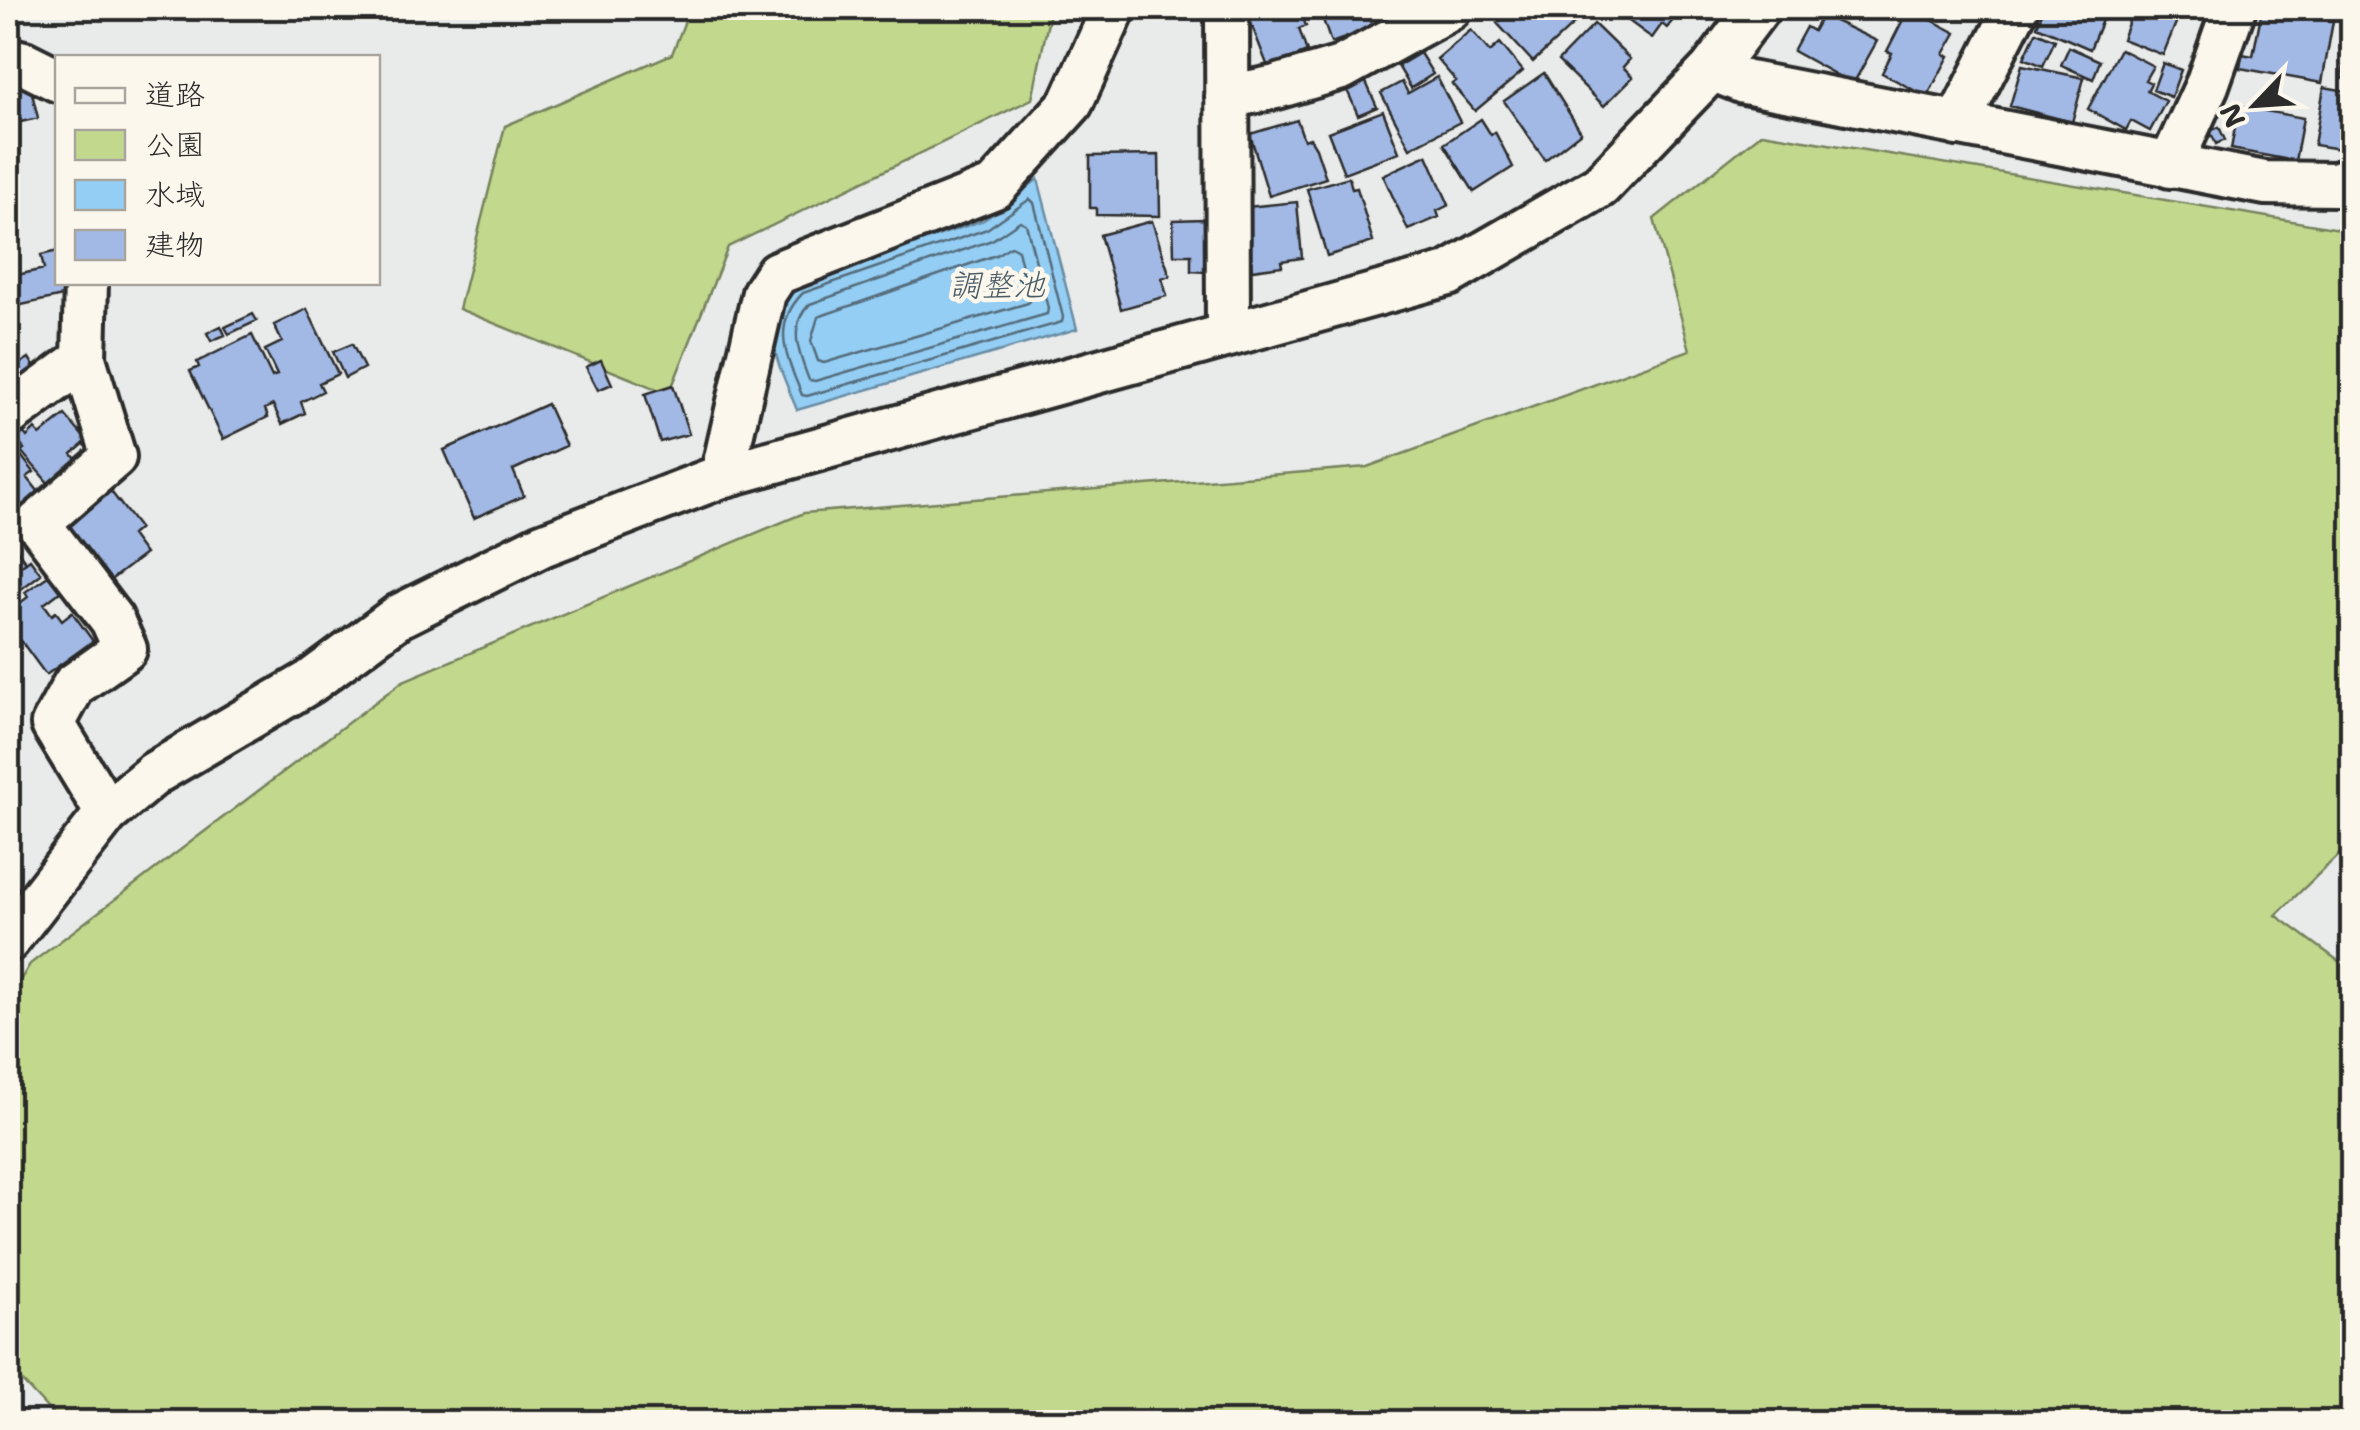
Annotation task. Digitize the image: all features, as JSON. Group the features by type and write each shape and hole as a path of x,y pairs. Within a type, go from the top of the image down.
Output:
{"street":[{"path":"722,476 764,293 777,272 995,188 1072,103 1114,8"},
{"path":"1227,8 1228,333"},
{"path":"1227,97 1340,68 1450,8"},
{"path":"8,940 108,813 155,773 310,682 399,616 542,545 722,476 1448,274 1600,186 1712,70 1758,8"},
{"path":"1958,124 2016,8"},
{"path":"2170,166 2234,8"},
{"path":"8,60 24,63 55,78"},
{"path":"1712,70 1744,82 2265,183 2336,184 2352,178"},
{"path":"86,285 84,359 114,457 38,523 112,620 125,649 74,685 53,724 108,813"},
{"path":"8,415 84,359"}],"green space":[{"path":"690,8 1051,8 1032,99 728,247 669,394 459,309 505,126 672,54"},
{"path":"1762,133 2352,231 2352,842 2276,915 2352,971 2352,1422 60,1422 8,1366 8,1000 30,964 403,681 804,513 1367,467 1690,350 1654,219"}],"water":[{"name":"調整池","path":"1038,179 1077,329 797,410 778,360 774,330 777,315 798,284 984,220"}],"building":[{"path":"1141,8 1181,8 1181,15 1141,15"},
{"path":"1245,8 1299,8 1306,26 1299,29 1307,52 1268,67"},
{"path":"1319,8 1366,8 1373,28 1331,43"},
{"path":"1515,8 1551,8 1556,13 1561,9 1574,24 1533,62 1497,23"},
{"path":"1611,8 1682,8 1667,28 1662,24 1652,38"},
{"path":"1870,8 1899,8 1892,20"},
{"path":"1909,8 1956,33 1944,54 1949,56 1927,97 1882,73 1892,53 1887,51"},
{"path":"1934,8 1965,8 1961,17"},
{"path":"2044,8 2107,8 2090,49 2037,26"},
{"path":"2134,8 2182,8 2163,55 2122,39"},
{"path":"2262,9 2333,21 2322,83 2240,68 2242,54 2253,56"},
{"path":"1822,15 1877,41 1853,84 1793,51 1806,27 1813,31"},
{"path":"1594,24 1630,59 1623,67 1633,77 1604,106 1558,61"},
{"path":"2352,24 2352,80 2341,78"},
{"path":"1471,30 1490,52 1500,43 1523,71 1475,111 1437,59"},
{"path":"2036,32 2055,40 2043,66 2024,58"},
{"path":"2069,47 2100,61 2093,79 2061,65"},
{"path":"2120,49 2153,66 2145,80 2151,83 2147,91 2166,101 2150,131 2131,121 2126,130 2088,109"},
{"path":"1420,53 1433,74 1411,88 1398,66"},
{"path":"2163,63 2181,70 2171,97 2153,90"},
{"path":"2022,65 2084,78 2072,122 2010,106"},
{"path":"26,68 38,118 8,125 8,99 18,96 12,72"},
{"path":"1544,73 1581,132 1545,160 1504,101"},
{"path":"1437,77 1460,122 1410,148 1381,93 1402,82 1408,93"},
{"path":"1366,82 1377,107 1358,115 1347,90"},
{"path":"2324,87 2352,92 2352,151 2314,145"},
{"path":"2239,106 2303,118 2295,161 2231,149"},
{"path":"1383,111 1399,152 1344,173 1328,132"},
{"path":"1481,119 1491,135 1495,132 1513,167 1474,192 1444,144"},
{"path":"1297,120 1304,140 1310,138 1316,148 1326,178 1269,196 1250,134"},
{"path":"2219,127 2225,140 2216,144 2210,131"},
{"path":"1159,155 1160,216 1096,215 1096,208 1090,208 1090,156"},
{"path":"1427,155 1449,205 1437,211 1439,217 1408,230 1383,175"},
{"path":"1349,177 1352,189 1357,188 1373,242 1327,256 1307,189"},
{"path":"1297,202 1302,258 1281,261 1282,266 1252,270 1246,207"},
{"path":"1204,219 1205,272 1191,271 1191,255 1174,255 1173,220"},
{"path":"1152,221 1170,276 1162,278 1167,296 1121,309 1100,235"},
{"path":"55,252 55,285 74,285 76,293 8,308 8,277 44,269 41,255"},
{"path":"307,309 338,374 319,383 323,391 301,402 305,413 282,424 273,405 265,409 268,417 223,439 190,371 199,367 197,362 252,335 272,377 277,375 265,350 282,342 274,325"},
{"path":"253,314 257,321 229,334 225,327"},
{"path":"221,326 225,335 211,341 207,333"},
{"path":"352,344 364,368 345,378 333,352"},
{"path":"29,358 37,371 15,384 8,371"},
{"path":"601,360 612,384 598,390 586,367"},
{"path":"673,385 689,434 660,442 645,394"},
{"path":"547,404 566,446 513,470 524,496 474,518 444,450"},
{"path":"65,415 87,441 72,454 83,468 55,491 21,451 24,449 16,439 23,432 27,437 35,429 40,435"},
{"path":"14,447 34,472 27,477 42,496 17,515 8,502 8,452"},
{"path":"109,489 139,528 131,535 145,554 104,585 60,526"},
{"path":"8,527 14,537 9,540 26,562 8,575"},
{"path":"30,559 41,574 8,599 8,575"},
{"path":"48,576 60,592 44,604 62,620 72,612 93,641 46,675 8,623 8,612 28,597 25,592"}]}
